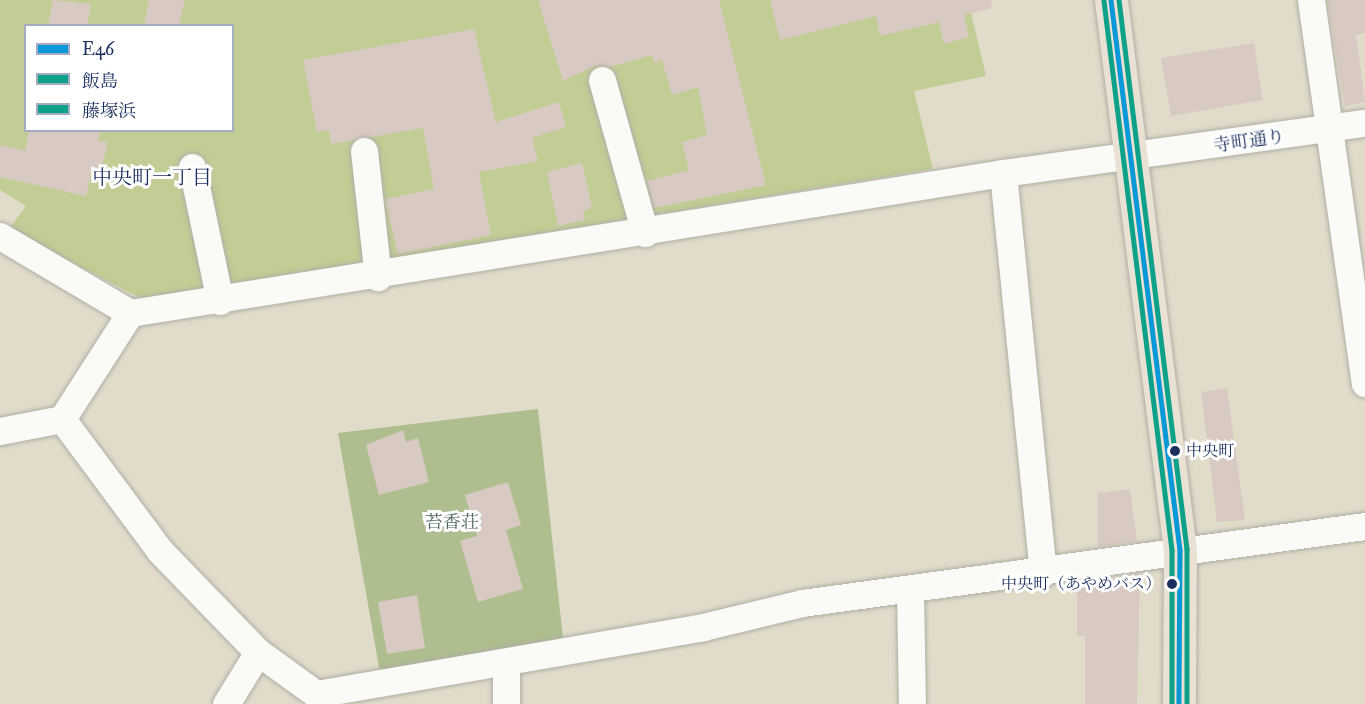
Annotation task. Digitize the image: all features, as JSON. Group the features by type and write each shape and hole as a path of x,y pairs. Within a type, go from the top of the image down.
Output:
{"highway":[{"path":"1111,0 1180,550 1179,704"}],"street":[{"path":"1311,0 1365,383"},
{"path":"603,80 645,233"},
{"name":"寺町通り","path":"130,313 378,277 1003,173 1365,123"},
{"path":"364,151 378,277"},
{"path":"192,167 220,301"},
{"path":"1003,173 1043,573"},
{"path":"0,236 130,313 62,419 0,431"},
{"path":"62,419 160,551 258,652 316,694 506,663 703,627 802,603 910,592 1180,550 1365,526"},
{"path":"910,592 912,704"},
{"path":"226,704 258,652"},
{"path":"506,663 507,704"}],"green space":[{"path":"0,0 968,0 986,76 914,91 933,169 142,299 9,229 26,206 0,190"},
{"name":"苔香荘","path":"538,409 563,638 380,673 338,433"}],"building":[{"path":"53,0 91,4 87,24 48,24"},
{"path":"149,0 185,0 179,24 144,24"},
{"path":"538,0 719,0 766,185 654,208 647,181 689,170 682,142 707,135 698,87 672,95 662,60 654,62 652,55 610,67 597,65 563,81"},
{"path":"770,0 991,0 992,8 964,15 969,37 944,44 939,22 880,36 876,16 780,40"},
{"path":"1327,0 1365,0 1365,33 1356,35 1365,102 1345,106"},
{"path":"474,29 496,122 559,102 566,127 532,138 538,161 479,172 491,235 398,254 385,199 434,189 423,128 331,144 329,130 317,132 303,60"},
{"path":"1254,43 1263,100 1171,116 1161,58"},
{"path":"29,132 100,132 98,141 108,142 100,175 91,173 86,196 0,177 0,145 25,151"},
{"path":"582,163 592,208 583,211 585,220 558,226 547,172"},
{"path":"1227,388 1245,520 1217,522 1201,392"},
{"path":"403,430 406,442 418,438 429,482 379,495 366,445"},
{"path":"508,482 521,525 506,530 523,589 478,602 460,541 477,536 465,495"},
{"path":"1130,489 1137,541 1098,547 1098,493"},
{"path":"1140,573 1137,704 1085,704 1085,636 1077,636 1077,586"},
{"path":"417,595 425,648 387,654 378,602"}],"transit line":[{"name":"E46","path":"1111,0 1180,550 1179,704"},
{"name":"藤塚浜","path":"1119,0 1187,549 1187,704"},
{"name":"飯島","path":"1104,1 1172,550 1172,704"}],"place":[{"name":"中央町","path":"1175,451"},
{"name":"中央町（あやめバス）","path":"1172,584"}],"district":[{"name":"中央町一丁目","path":"152,177"}]}
